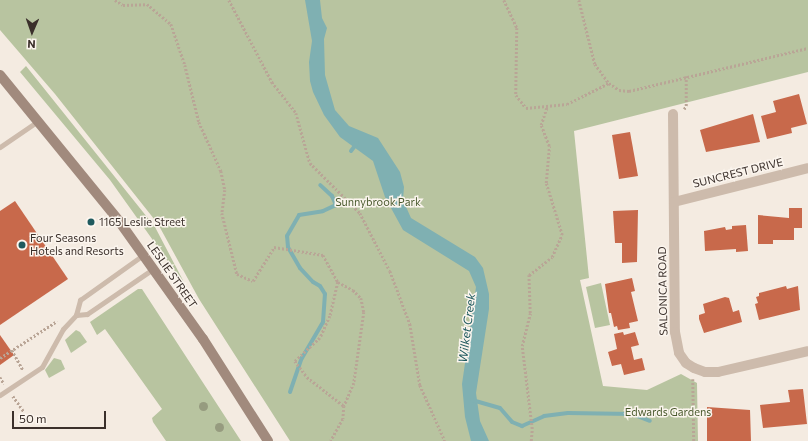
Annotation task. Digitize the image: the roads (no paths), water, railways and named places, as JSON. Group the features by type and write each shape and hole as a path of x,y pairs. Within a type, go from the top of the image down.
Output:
{"main road":[{"name":"LESLIE STREET","path":"0,75 143,255 203,339 268,441"}],"street":[{"name":"SALONICA ROAD","path":"673,114 675,337 679,353 686,363 705,372 718,372 808,351"},
{"name":"SUNCREST DRIVE","path":"674,202 808,168"}],"lane":[{"path":"0,147 38,121"},
{"path":"0,395 42,366 63,329 76,315 80,300 143,255"},
{"path":"76,315 87,314 153,269"}],"water":[{"path":"305,0 320,0 322,18 327,28 324,39 325,75 335,110 349,126 378,138 400,172 404,187 403,200 411,218 475,257 483,268 489,294 489,309 476,393 480,421 489,441 471,441 465,417 462,384 476,287 469,271 403,230 385,197 373,161 340,137 324,115 313,92 310,81 309,62 312,41"}],"waterway":[{"path":"351,151 357,143"},
{"path":"290,392 302,358 323,322 325,294 320,286 313,282 300,268 288,247 287,236 299,215 323,211 336,205 332,196 320,185"},
{"path":"472,400 500,408 512,422 522,426 544,416 568,413 632,414 650,421"}],"place":[{"name":"1165 Leslie Street","path":"91,222"},
{"name":"Four Seasons Hotels and Resorts","path":"22,245"}],"park label":[{"name":"Sunnybrook Park","path":"378,202"},
{"name":"Edwards Gardens","path":"668,412"}],"water label":[{"name":"Wilket Creek","path":"467,328"}]}
